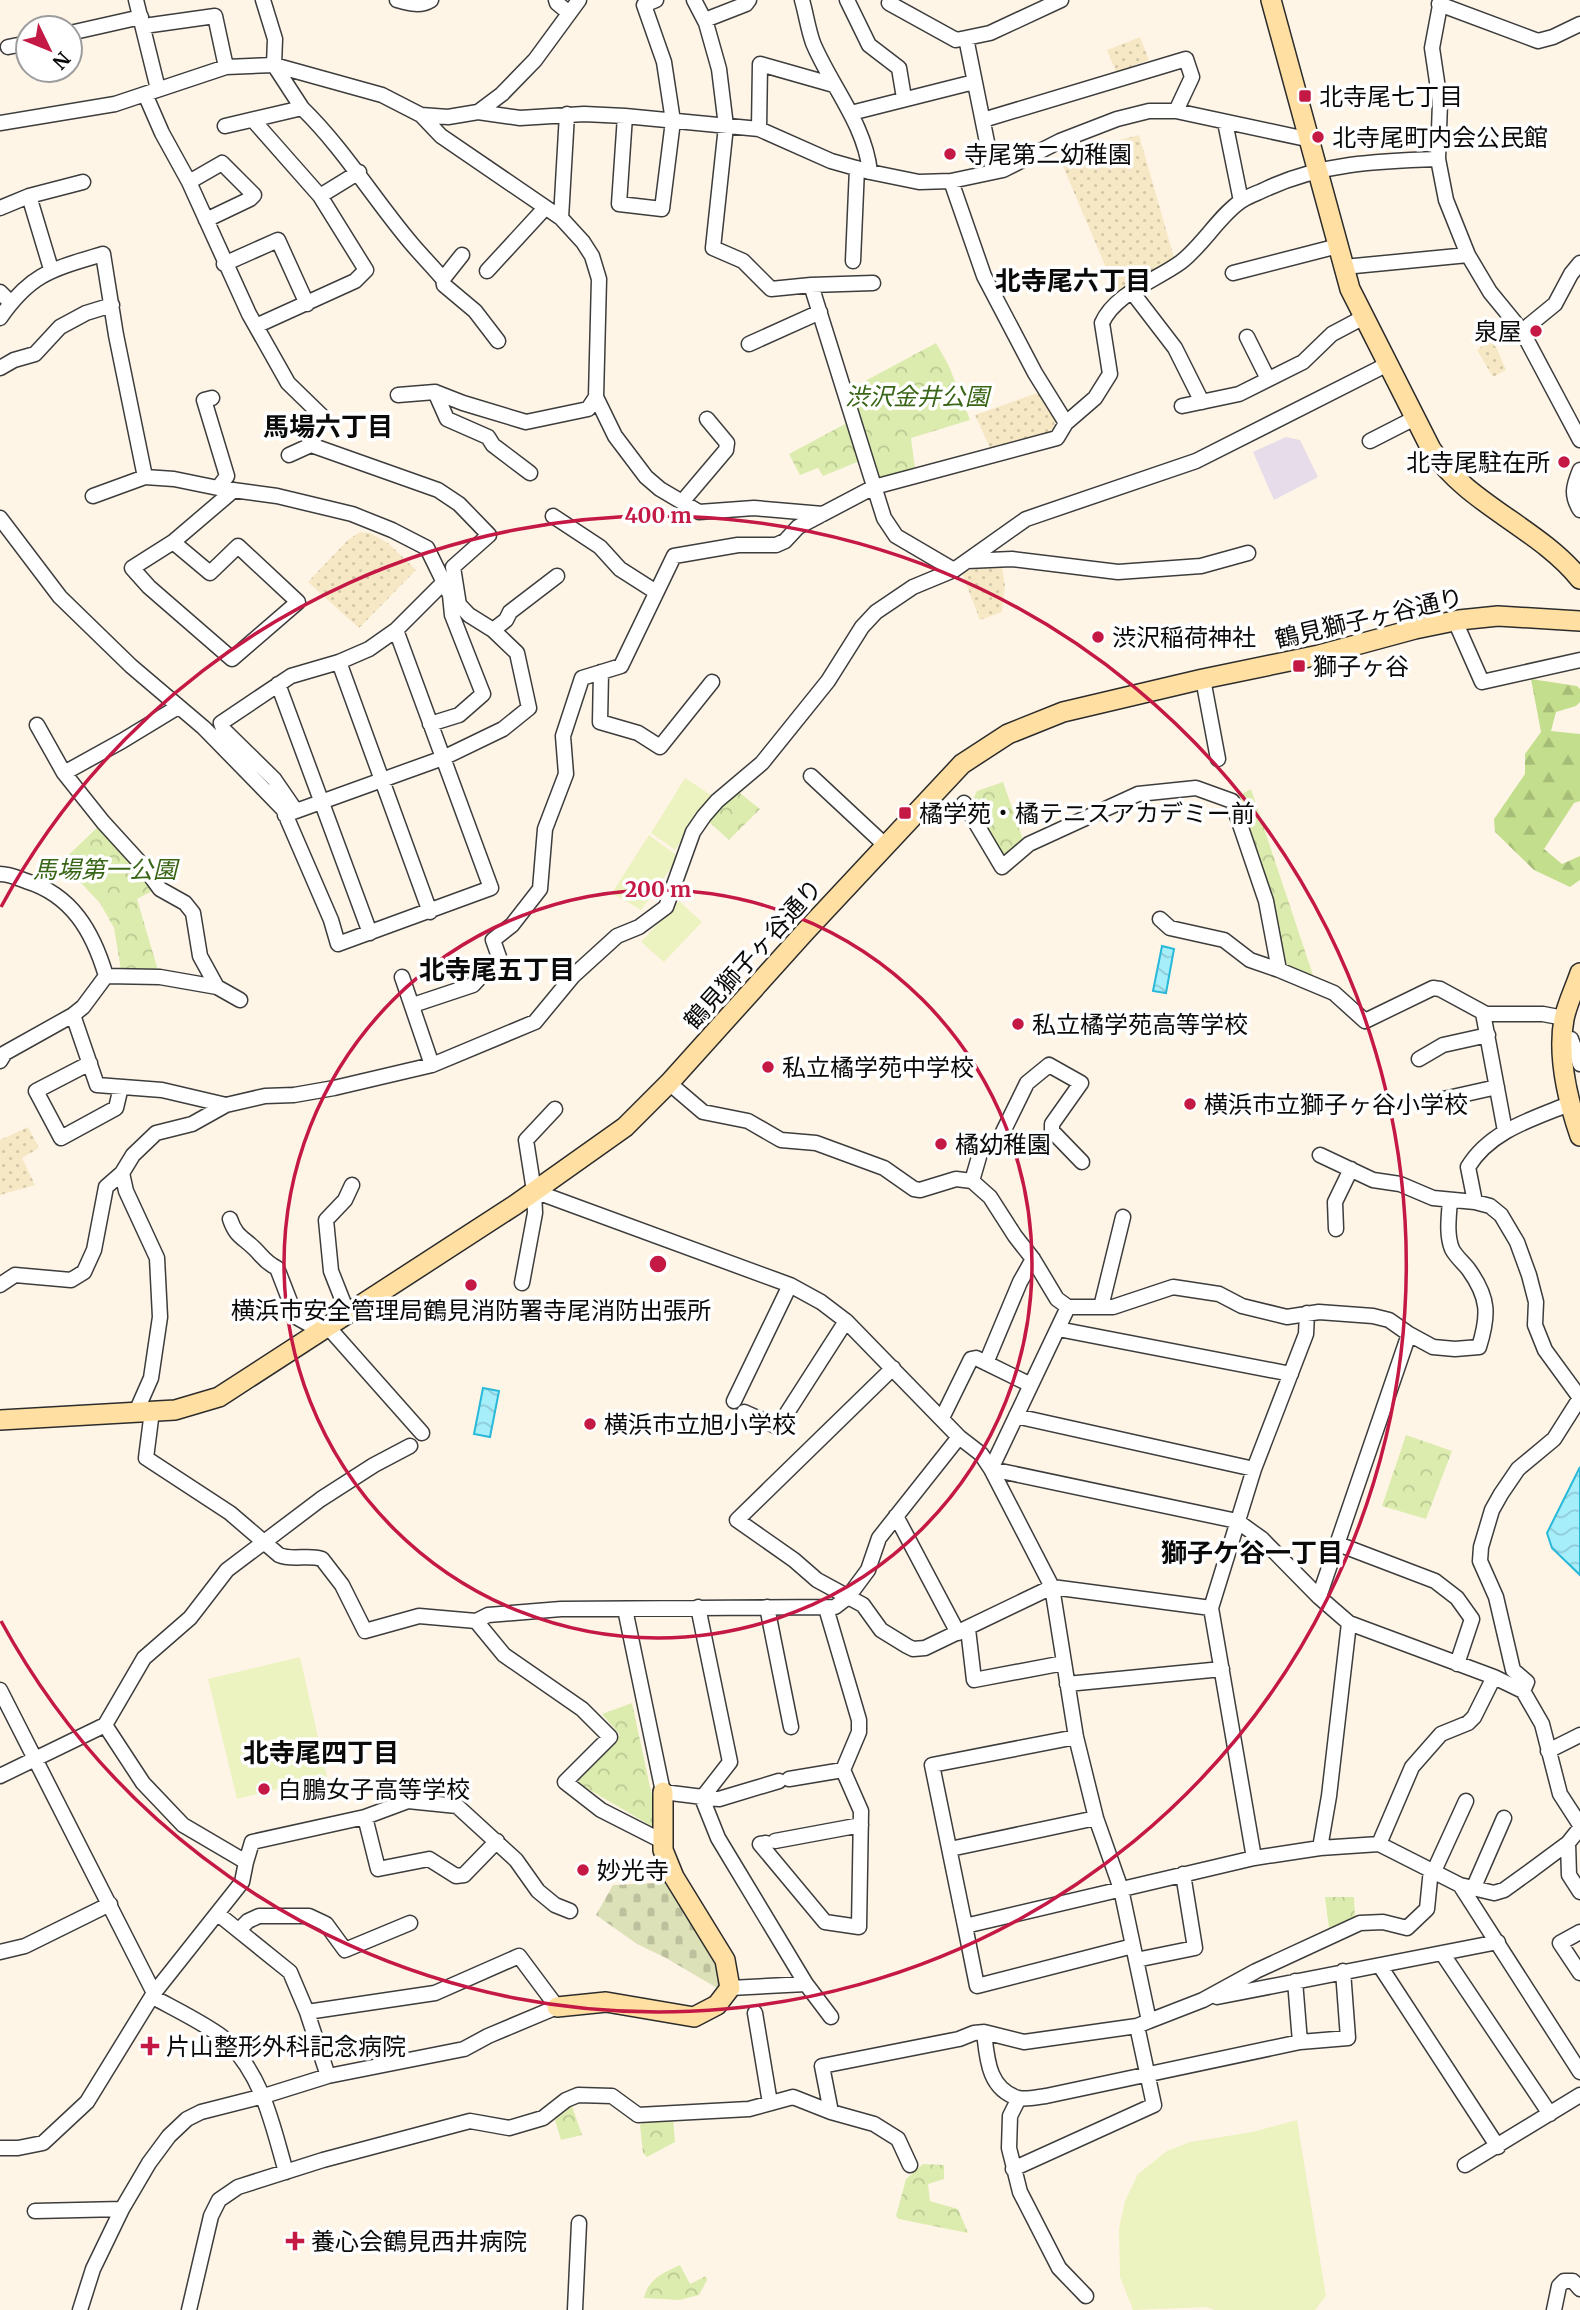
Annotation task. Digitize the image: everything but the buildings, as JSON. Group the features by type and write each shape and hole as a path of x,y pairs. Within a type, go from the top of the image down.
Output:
{"street":[{"path":"136,0 142,21 151,91 162,133 189,182 256,326 289,383 324,418"},
{"path":"262,0 275,39 274,65 302,108 359,172 410,241 443,279 444,285 475,311 498,341"},
{"path":"397,0 418,4 430,0"},
{"path":"556,0 557,4 569,13"},
{"path":"478,112 502,94 535,60 579,0"},
{"path":"625,116 619,204 662,209 673,121 664,62 644,5 656,0"},
{"path":"694,0 705,20 719,69 726,126 713,248 743,261 771,289 873,283"},
{"path":"705,20 746,4 749,0"},
{"path":"802,0 813,41 851,113 868,153 853,261"},
{"path":"847,0 869,46 899,68 904,98"},
{"path":"889,3 956,40 989,33 1061,0"},
{"path":"1271,0 1350,289 1431,449 1450,473 1549,549 1580,579"},
{"path":"1580,24 1538,41 1440,2 1432,48 1440,102 1438,159 1447,200 1468,255 1490,292 1522,331 1580,440"},
{"path":"84,31 142,21 215,16 226,67"},
{"path":"966,38 993,172"},
{"path":"8,47 14,46"},
{"path":"983,120 1186,59 1192,77 1176,111"},
{"path":"759,129 760,64 834,85"},
{"path":"0,123 115,104 226,67 274,65 382,95 421,116 441,136 561,218 583,242 592,256 599,279 596,397 615,436 646,477 660,489 699,512 754,508 823,514"},
{"path":"851,113 974,82"},
{"path":"225,126 302,108"},
{"path":"421,116 448,117 478,112 520,118 567,114 625,116 759,129 831,161 919,182 951,181 1003,170 1060,141 1117,119 1149,111 1176,111 1311,140"},
{"path":"561,218 567,114"},
{"path":"253,120 320,197 366,270 355,281 256,326"},
{"path":"1225,122 1241,201"},
{"path":"413,1005 473,985 499,957 493,940 512,925 540,889 545,829 566,774 562,736 582,678 621,666 674,556 738,545 776,545 785,541 797,527 874,487 1057,438 1066,423 1095,398 1110,374 1102,323 1105,316 1132,292 1181,262 1241,201 1275,185 1318,170 1370,161 1438,159"},
{"path":"189,182 222,163 254,195 206,220"},
{"path":"320,197 359,172"},
{"path":"951,181 984,276 1035,373 1066,423"},
{"path":"0,208 29,196 83,182"},
{"path":"29,196 51,269"},
{"path":"487,271 545,208"},
{"path":"225,264 278,240 307,304"},
{"path":"1233,273 1338,246"},
{"path":"0,318 5,298 30,282 51,269 103,254 145,477"},
{"path":"443,279 462,255"},
{"path":"1344,267 1468,255"},
{"path":"1522,331 1555,304 1571,274 1580,264"},
{"path":"811,285 874,487 891,531 954,570"},
{"path":"1132,292 1175,348 1202,402"},
{"path":"0,368 14,360 35,354 60,327 112,305"},
{"path":"749,344 820,312"},
{"path":"1182,406 1240,394 1303,362 1332,334 1364,317"},
{"path":"1247,337 1268,379"},
{"path":"0,1285 15,1275 71,1280 84,1272 94,1250 106,1188 156,1133 192,1124 226,1105 265,1096 294,1095 334,1088 432,1065 535,1022 573,976 617,936 639,927 666,907 693,832 704,816 717,801 762,763 828,681 862,627 876,612 913,587 954,570 1026,519 1196,461 1388,364"},
{"path":"398,395 435,392 526,422 587,409 596,397"},
{"path":"435,392 447,419 488,436 493,445 530,473"},
{"path":"212,398 204,400 227,476 218,488"},
{"path":"1370,441 1415,418"},
{"path":"682,502 726,450 727,443 707,419"},
{"path":"289,455 311,445 438,491 459,504 489,535 453,567 451,594 452,615 483,694 459,715 430,724"},
{"path":"1580,470 1573,487 1573,498 1580,510"},
{"path":"93,496 145,477 174,479 277,496 352,514 427,548 451,594 469,615 493,630 517,653 530,708 503,729 443,758 291,813"},
{"path":"173,542 210,573 238,547 298,602 232,659 149,587 132,568 173,542 234,491"},
{"path":"553,516 600,547 620,569 656,592"},
{"path":"0,518 60,597 131,666 213,737 291,813"},
{"path":"967,561 1012,559 1118,572 1200,566 1248,553"},
{"path":"493,630 506,620 510,612 556,576"},
{"path":"396,630 491,888 338,944 291,813 274,779 223,729 221,723 291,676 339,662 369,649 396,630 451,594"},
{"name":"鶴見獅子ヶ谷通り","path":"0,1420 175,1410 219,1397 534,1191 625,1127 669,1083 962,764 1008,734 1063,712 1319,655 1455,621 1498,616 1580,621"},
{"path":"1455,621 1482,681 1580,660"},
{"path":"339,662 430,912"},
{"path":"601,672 600,722 638,733 660,747 712,682"},
{"path":"1203,679 1218,759"},
{"path":"278,684 370,933"},
{"path":"64,773 178,707"},
{"path":"37,725 64,773 144,867 160,890 185,903 193,914 200,956 217,986"},
{"path":"811,776 886,846"},
{"path":"964,803 1002,867 1029,844 1138,794 1196,788 1232,801 1266,901 1279,970"},
{"path":"0,874 49,889 69,905 93,937 106,976"},
{"path":"1160,919 1170,928 1224,940 1250,960 1334,993 1365,1021 1433,988 1440,989 1483,1013 1543,1014 1564,1018"},
{"path":"1580,973 1564,1018 1562,1041 1569,1104 1580,1136"},
{"path":"106,976 160,977 217,986 240,1000"},
{"path":"0,1061 5,1053 83,1007 106,976"},
{"path":"402,977 432,1065"},
{"path":"1483,1013 1505,1131"},
{"path":"73,1015 97,1085 162,1090 226,1105"},
{"path":"1419,1059 1443,1045 1488,1035"},
{"path":"1562,1041 1571,1040 1580,1064"},
{"path":"90,1063 36,1091 61,1138 116,1108 121,1087"},
{"path":"972,1181 981,1150 1000,1138 1027,1083 1049,1065 1081,1083 1052,1124 1052,1130 1082,1162"},
{"path":"669,1083 703,1112 748,1121 781,1140 816,1143 884,1168 914,1189 956,1179 972,1181 990,1197 1057,1299 1068,1307 1112,1307 1173,1287 1219,1294 1242,1306 1287,1317 1307,1313 1373,1316 1389,1320 1433,1346 1455,1349 1479,1347 1486,1310 1485,1297 1450,1243 1450,1200"},
{"path":"1430,1102 1497,1087"},
{"path":"1475,1202 1468,1167 1473,1158 1505,1131 1569,1104"},
{"path":"522,1283 535,1213 526,1140 555,1109"},
{"path":"1320,1155 1373,1180 1400,1184 1433,1198 1490,1206 1501,1216 1517,1242 1536,1302 1535,1325 1545,1350 1580,1398 1554,1439 1518,1469 1500,1494 1485,1535 1480,1561 1496,1597 1513,1670 1527,1682 1523,1691"},
{"path":"1336,1229 1335,1202 1351,1169"},
{"path":"122,1173 126,1191 157,1258 160,1317 144,1411 146,1458 230,1513 285,1558 317,1556 322,1559 342,1585 365,1631 419,1616 476,1621 488,1615 561,1609 835,1607 848,1597 868,1570 879,1538 959,1437"},
{"path":"348,1314 331,1271 326,1220 345,1200 352,1185"},
{"path":"534,1191 790,1285 821,1302 846,1321 959,1437 981,1454 1052,1587 1076,1737 1096,1818 1121,1889 1134,1953 1154,2105 1013,2169"},
{"path":"1101,1307 1123,1217"},
{"path":"230,1219 235,1233 255,1249 264,1262 277,1268 296,1317 324,1329 422,1433"},
{"path":"986,1363 1020,1282 1033,1259"},
{"path":"790,1285 739,1407 778,1427 846,1321"},
{"path":"991,1469 1068,1307"},
{"path":"1254,1857 1211,1608 1254,1469 1306,1334 1307,1313"},
{"path":"1058,1329 1291,1374"},
{"path":"1319,1597 1409,1334"},
{"path":"942,1418 971,1359 976,1358 1031,1385"},
{"path":"893,1368 737,1520 794,1560 817,1580 863,1605 881,1630 913,1649 925,1648 1052,1587 1211,1608"},
{"path":"1016,1416 1254,1469"},
{"path":"0,1776 105,1725 144,1658 190,1618 227,1570 321,1499 410,1446"},
{"path":"964,1926 1254,1857 1379,1844 1466,1887 1494,1893 1504,1890 1569,1843 1580,1827 1560,1794 1542,1724 1523,1691 1494,1677 1349,1623 1319,1597 1262,1539 1237,1521 991,1469"},
{"path":"896,1516 963,1631 974,1680 1064,1663"},
{"path":"1338,1544 1435,1581 1457,1598 1472,1619 1457,1664"},
{"path":"698,1607 730,1762 702,1798"},
{"path":"767,1607 791,1727"},
{"path":"826,1608 859,1720 859,1732 843,1770 861,1811 861,1825 859,1927 825,1922 760,1844 861,1825"},
{"path":"80,2310 93,2269 122,2208 149,2163 169,2136 187,2119 201,2112 328,2076 464,2049 557,2007 606,2002 694,2017 717,2006 730,1988 724,1960 674,1877 663,1850 663,1792 625,1609"},
{"path":"476,1621 504,1655 582,1709 610,1737 565,1782 601,1810 663,1842"},
{"path":"1321,1848 1349,1623"},
{"path":"1068,1684 1222,1669"},
{"path":"1379,1844 1412,1767 1441,1734 1468,1723 1474,1717 1494,1677"},
{"path":"0,1690 110,1904 153,1995 226,2039 264,2096 285,2172"},
{"path":"105,1725 143,1783 183,1825 246,1862"},
{"path":"1548,1752 1580,1735"},
{"path":"1076,1737 932,1765 977,1986 1134,1953 1195,1948 1183,1874"},
{"path":"663,1792 719,1799 784,1780 843,1770"},
{"path":"702,1798 718,1838 806,1984 831,2017"},
{"path":"0,2148 43,2143 87,2102 153,1995 242,1881 252,1842 365,1817 408,1801 457,1807 516,1860 538,1891 555,1905 570,1911"},
{"path":"831,2112 822,2066 959,2039 974,2033 984,2032 1024,2042 1143,2023 1203,2000 1256,1971 1360,1923 1383,1922 1407,1928 1427,1909 1432,1870 1466,1801"},
{"path":"365,1817 378,1869 429,1859 456,1876 464,1875 497,1841"},
{"path":"950,1849 1096,1818"},
{"path":"1466,1887 1504,1818"},
{"path":"1569,1843 1569,1875 1580,1892"},
{"path":"1466,1887 1498,1942 1575,2055 1580,2072"},
{"path":"0,1952 25,1946 110,1904"},
{"path":"218,1913 290,1972 307,2012 328,2076"},
{"path":"239,1930 248,1921 260,1916 309,1916 326,1924 345,1950 410,1923"},
{"path":"1580,1932 1560,1943 1580,1973"},
{"path":"1203,2000 1498,1942"},
{"path":"1442,1953 1550,2114"},
{"path":"307,2012 435,1993 519,1956 557,2007"},
{"path":"1380,1966 1498,2147"},
{"path":"984,2032 992,2076 1000,2088 1019,2098 1046,2096 1300,2042 1348,2038 1343,1971"},
{"path":"1295,1981 1300,2042"},
{"path":"730,1988 806,1984"},
{"path":"755,2013 770,2103"},
{"path":"188,2310 211,2216 219,2200 238,2187 323,2160 470,2121 509,2128 543,2118 566,2100 578,2095 612,2096 638,2115 735,2111 793,2098 874,2124 898,2139 910,2165"},
{"path":"1465,2165 1580,2095"},
{"path":"1019,2098 1010,2116 1009,2148 1020,2192 1059,2268 1086,2296"},
{"path":"35,2211 122,2208"},
{"path":"575,2310 579,2223"},
{"path":"1554,2310 1559,2286 1564,2281 1573,2281 1580,2289"}],"shaded area":[{"path":"1140,37 1149,60 1116,72 1107,50"},
{"path":"1139,135 1175,261 1119,298 1062,164 1112,142"},
{"path":"1490,340 1506,370 1493,377 1477,350"},
{"path":"1043,391 1056,414 1051,431 990,448 975,415"},
{"path":"1286,437 1300,440 1318,477 1274,500 1253,452"},
{"path":"360,532 370,533 388,543 416,570 359,628 308,582 348,540"},
{"path":"1002,566 1005,586 1002,612 980,620 962,573 976,568"},
{"path":"28,1127 39,1148 22,1158 35,1185 0,1195 0,1140"}],"green space":[{"name":"渋沢金井公園","path":"936,343 949,366 970,420 911,438 915,469 879,479 872,456 823,476 818,468 800,475 789,454 860,416 852,388"},
{"path":"1531,679 1577,686 1580,689 1580,702 1576,706 1556,712 1551,731 1580,734 1580,801 1574,803 1544,849 1562,864 1580,856 1580,880 1570,887 1534,870 1495,832 1494,819 1525,774 1525,754 1541,732"},
{"path":"685,778 711,795 675,850 651,833"},
{"path":"1003,782 1024,842 1004,859 971,804 977,791"},
{"path":"1251,789 1314,978 1285,965 1274,910 1238,796"},
{"path":"736,790 760,809 729,840 708,821"},
{"name":"馬場第一公園","path":"100,825 154,890 137,899 160,977 122,976 114,928 100,903 61,862"},
{"path":"649,835 679,857 641,910 612,893"},
{"path":"679,901 702,922 664,962 641,942"},
{"path":"1406,1435 1452,1451 1426,1519 1382,1506"},
{"path":"300,1657 327,1777 237,1799 208,1679"},
{"path":"632,1703 652,1796 656,1824 653,1827 578,1783 620,1735 602,1714"},
{"path":"669,1879 720,1974 721,1981 717,1988 637,1944 596,1915 613,1885 657,1883"},
{"path":"1325,1897 1354,1897 1355,1917 1329,1928"},
{"path":"572,2106 582,2135 561,2140 555,2120"},
{"path":"673,2118 675,2142 647,2157 643,2153 640,2125 644,2122"},
{"path":"1297,2120 1326,2296 1315,2310 1215,2310 1207,2307 1133,2310 1120,2277 1119,2228 1125,2201 1138,2174 1167,2151 1190,2142 1252,2132"},
{"path":"923,2164 944,2165 944,2179 928,2184 930,2201 958,2209 968,2233 899,2219 896,2216 906,2179"},
{"path":"680,2265 690,2284 706,2276 707,2280 699,2295 679,2300 644,2298 653,2281"}],"water":[{"path":"1162,946 1174,949 1166,993 1153,991"},
{"path":"483,1388 499,1391 490,1437 474,1434"},
{"path":"1580,1467 1580,1575 1552,1548 1547,1533"}],"place":[{"name":"北寺尾七丁目","path":"1305,96"},
{"name":"北寺尾町内会公民館","path":"1318,137"},
{"name":"寺尾第二幼稚園","path":"950,154"},
{"name":"泉屋","path":"1536,331"},
{"name":"北寺尾駐在所","path":"1564,462"},
{"name":"渋沢稲荷神社","path":"1098,637"},
{"name":"獅子ヶ谷","path":"1299,666"},
{"name":"橘学苑・橘テニスアカデミー前","path":"905,813"},
{"name":"私立橘学苑高等学校","path":"1018,1024"},
{"name":"私立橘学苑中学校","path":"768,1067"},
{"name":"横浜市立獅子ヶ谷小学校","path":"1190,1104"},
{"name":"橘幼稚園","path":"941,1144"},
{"name":"横浜市安全管理局鶴見消防署寺尾消防出張所","path":"471,1285"},
{"name":"横浜市立旭小学校","path":"590,1424"},
{"name":"白鵬女子高等学校","path":"264,1789"},
{"name":"妙光寺","path":"583,1870"},
{"name":"片山整形外科記念病院","path":"150,2046"},
{"name":"養心会鶴見西井病院","path":"295,2241"}],"district":[{"name":"北寺尾六丁目","path":"1073,280"},
{"name":"馬場六丁目","path":"328,426"},
{"name":"北寺尾五丁目","path":"497,969"},
{"name":"獅子ケ谷一丁目","path":"1252,1552"},
{"name":"北寺尾四丁目","path":"321,1752"}]}
